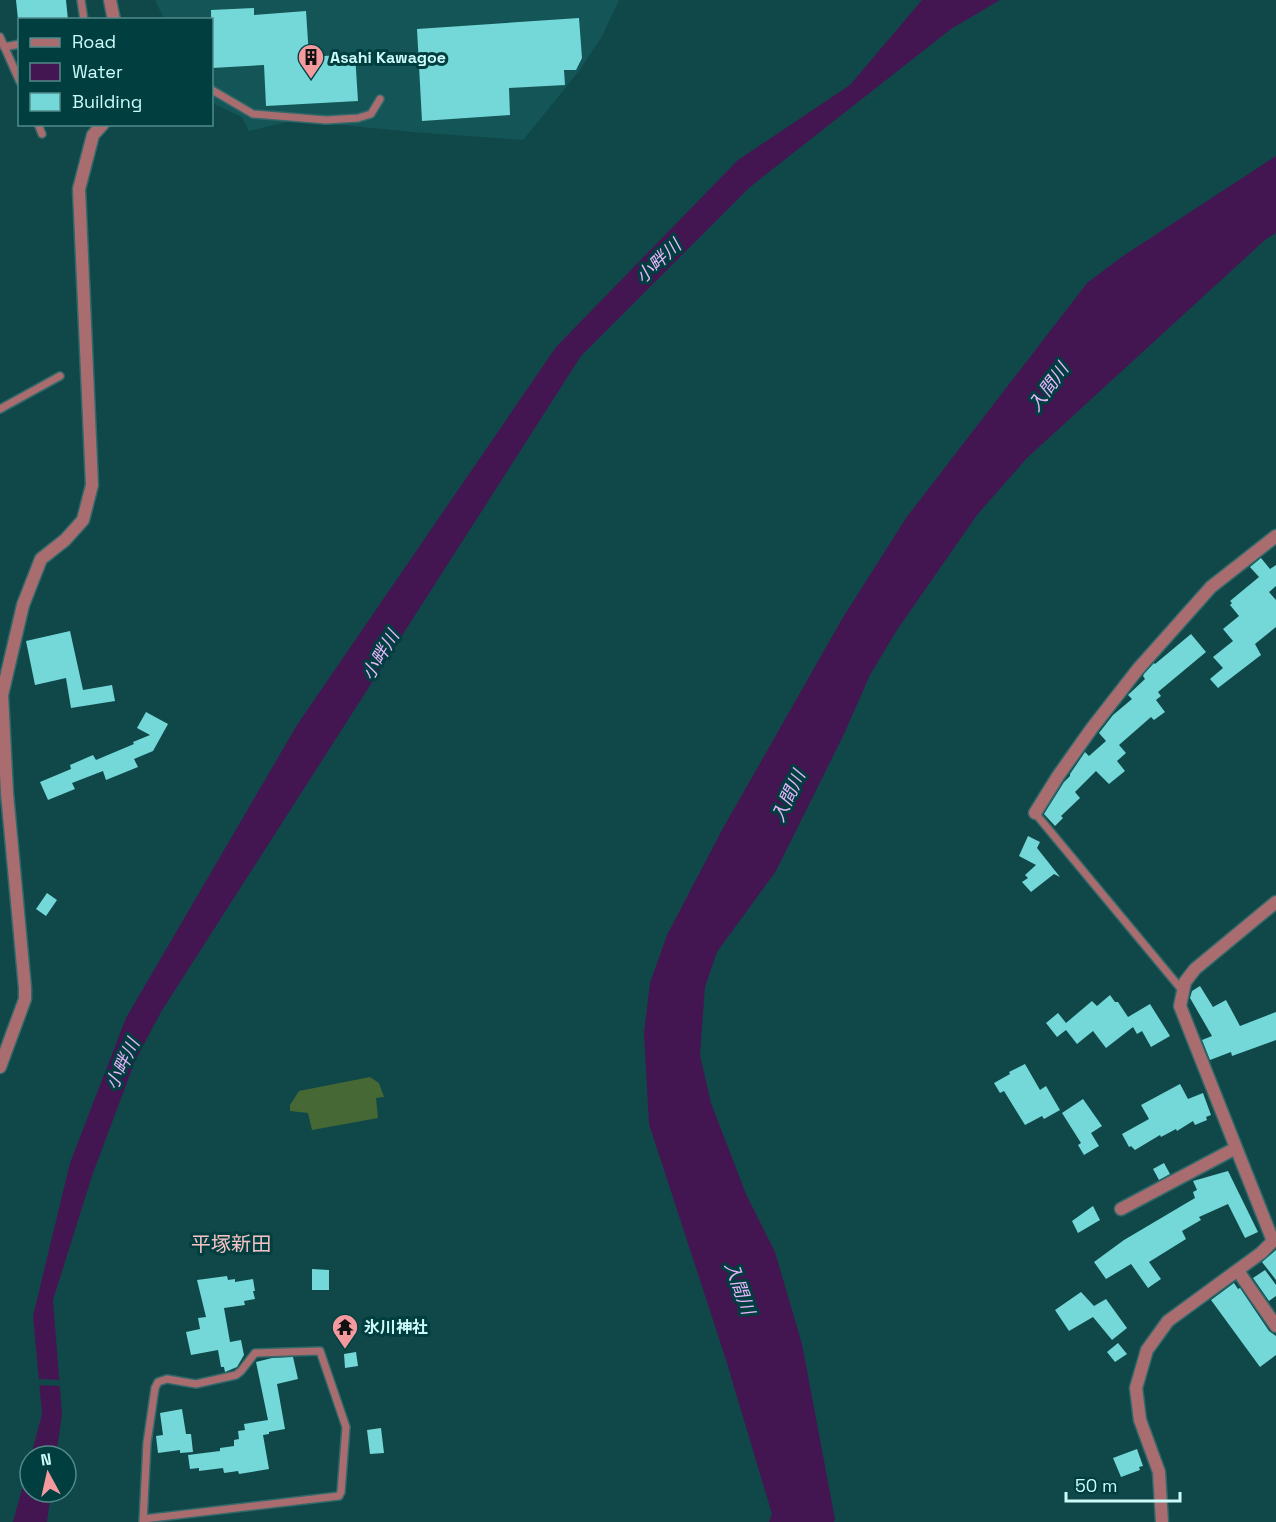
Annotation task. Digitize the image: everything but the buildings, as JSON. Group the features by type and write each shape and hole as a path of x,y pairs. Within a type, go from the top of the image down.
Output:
{"street":[{"path":"110,0 114,18"},
{"path":"0,1067 25,999 7,793 2,695 23,605 41,559 65,540 83,520 92,485 79,189 94,130"},
{"path":"1035,813 1085,738 1138,669 1211,587 1276,536"},
{"path":"1162,1522 1159,1472 1140,1420 1136,1388 1147,1350 1168,1321 1261,1253 1274,1239 1186,1026 1180,1006 1182,990 1195,969 1276,902"},
{"path":"1121,1209 1236,1148"},
{"path":"1238,1270 1276,1326"}],"lane":[{"path":"81,0 84,18"},
{"path":"0,37 18,78"},
{"path":"4,47 18,44"},
{"path":"213,91 254,114 326,120 358,118 371,114 380,99"},
{"path":"39,126 42,134"},
{"path":"0,409 60,376"},
{"path":"1035,813 1182,990"},
{"path":"320,1351 346,1427 339,1496 143,1521 147,1443 158,1382 167,1379 196,1384 236,1375 255,1353 320,1351"}],"shaded area":[{"path":"155,0 619,0 601,38 579,71 523,140 287,122 249,131 242,117 213,103 213,18 164,18"}],"green space":[{"path":"370,1077 379,1083 384,1097 376,1098 378,1118 312,1130 308,1113 290,1111 290,1105 299,1091"}],"water":[{"name":"小畔川","path":"922,0 1000,0 951,29 750,187 581,356 161,1012 135,1061 92,1176 53,1300 62,1414 58,1444 34,1444 42,1414 33,1316 70,1163 126,1018 297,725 556,347 738,160 850,85"},
{"name":"入間川","path":"1276,156 1276,233 1266,239 1027,458 977,515 897,630 870,675 844,734 776,871 717,952 705,987 700,1055 711,1103 746,1194 775,1252 802,1344 835,1519 834,1522 769,1522 772,1514 726,1360 649,1124 644,1033 650,983 667,935 722,830 842,619 906,518 1087,283 1123,256"},
{"path":"18,1504 49,1504 47,1522 13,1522"}],"pier":[{"path":"36,1379 62,1380 63,1386 36,1385"}],"place":[{"name":"Asahi Kawagoe","path":"311,80"},
{"name":"氷川神社","path":"345,1350"}],"district":[{"name":"平塚新田","path":"231,1244"}]}
